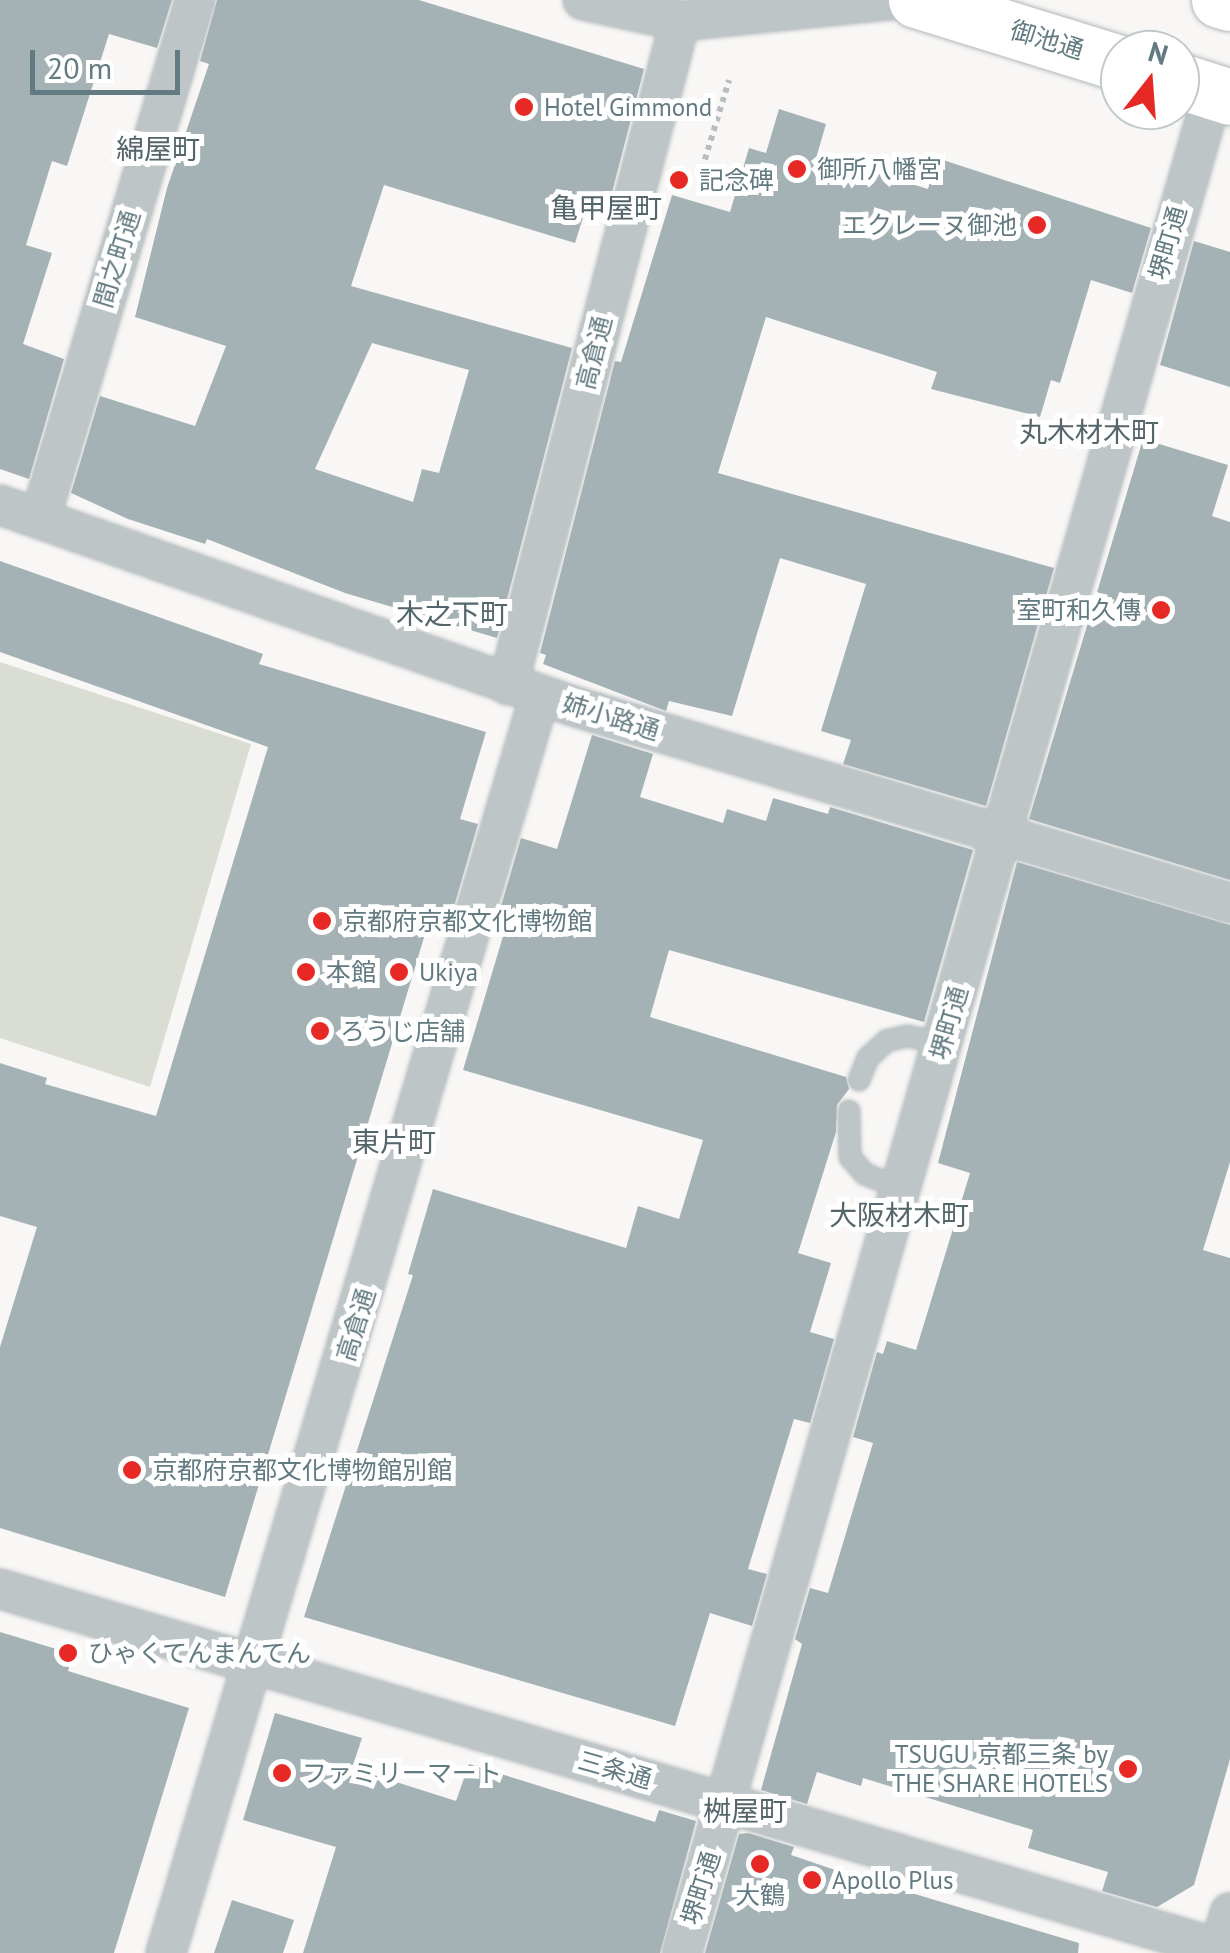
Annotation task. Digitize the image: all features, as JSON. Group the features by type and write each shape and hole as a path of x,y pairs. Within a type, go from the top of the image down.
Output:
{"main road":[{"name":"御池通","path":"916,0 1100,57"},
{"path":"1219,0 1230,4"}],"street":[{"name":"間之町通","path":"40,518 195,0"},
{"path":"584,0 680,21 891,0"},
{"name":"高倉通","path":"166,1953 255,1667 524,690 680,21"},
{"name":"堺町通","path":"682,1953 943,1044 1208,90"},
{"name":"姉小路通","path":"0,505 524,690 1230,903"},
{"name":"三条通","path":"0,1589 1222,1952"},
{"path":"1222,1952 1230,1913"}],"lane":[{"path":"858,1080 868,1058 886,1041 907,1036 943,1044"},
{"path":"849,1111 850,1157 865,1174 900,1188"}],"path":[{"path":"702,168 728,80"}],"shaded area":[{"path":"0,662 251,744 150,1087 0,1038"}],"building":[{"path":"0,0 172,0 157,48 109,34 67,166 52,161 26,245 52,253 23,344 64,359 29,479 0,469"},
{"path":"217,0 419,0 644,69 608,208 588,202 575,243 384,185 351,286 572,348 497,638 345,593 207,539 205,544 128,519 71,493 100,396 195,426 226,346 135,317 167,188 209,64 200,61","holes":["372,343 469,370 439,473 422,469 413,502 315,469"]},
{"path":"779,109 826,124 817,155 928,189 937,158 1151,228 1132,293 1091,280 1060,383 1051,380 1040,417 931,389 937,372 766,317 718,473 1054,568 986,806 843,764 851,740 821,731 866,584 780,558 732,716 669,701 666,711 543,664 546,655 540,653 615,361 621,362 672,195 730,212 749,148 766,153"},
{"path":"1194,241 1230,252 1230,387 1160,365"},
{"path":"1143,439 1228,465 1212,516 1230,522 1230,880 1029,819"},
{"path":"0,561 263,654 259,664 486,732 460,819 478,824 451,917 432,911 225,1597 0,1528 0,1347 37,1227 0,1216 0,1063 47,1078 45,1084 156,1116 268,747 0,652"},
{"path":"592,735 653,754 640,797 723,823 727,809 766,821 773,798 828,814 830,807 973,850 924,1022 669,950 650,1017 846,1077 849,1089 837,1105 836,1132 798,1253 831,1263 810,1332 834,1339 810,1423 794,1419 748,1569 767,1574 752,1626 710,1613 675,1726 304,1617 413,1275 408,1274 433,1189 626,1248 638,1206 679,1219 703,1140 463,1070 504,933 494,930 521,838 557,849"},
{"path":"1017,862 1230,925 1230,1162 1203,1250 1230,1258 1230,1759 1194,1885 1157,1907 1102,1891 1108,1872 1028,1848 1033,1830 863,1778 861,1786 817,1772 807,1804 761,1790 802,1644 795,1639 810,1588 828,1593 873,1443 853,1437 877,1352 883,1354 887,1341 916,1350 970,1173 938,1163"},
{"path":"0,1632 73,1654 68,1671 189,1708 114,1953 0,1953"},
{"path":"275,1713 362,1738 352,1768 456,1801 469,1764 655,1822 659,1810 696,1821 660,1953 303,1953 336,1847 243,1820"},
{"path":"748,1833 794,1847 791,1855 841,1872 1079,1943 1078,1953 705,1953 739,1834"},
{"path":"232,1900 294,1920 283,1953 214,1953"}],"place":[{"name":"Hotel Gimmond","path":"524,107"},
{"name":"御所八幡宮","path":"797,169"},
{"name":"記念碑","path":"679,180"},
{"name":"エクレーヌ御池","path":"1037,225"},
{"name":"室町和久傳","path":"1161,610"},
{"name":"京都府京都文化博物館","path":"322,921"},
{"name":"本館","path":"306,972"},
{"name":"Ukiya","path":"399,972"},
{"name":"ろうじ店舗","path":"320,1031"},
{"name":"京都府京都文化博物館別館","path":"132,1470"},
{"name":"ひゃくてんまんてん","path":"68,1653"},
{"name":"TSUGU 京都三条 by THE SHARE HOTELS","path":"1128,1769"},
{"name":"ファミリーマート","path":"282,1773"},
{"name":"大鶴","path":"760,1864"},
{"name":"Apollo Plus","path":"812,1880"}],"district":[{"name":"綿屋町","path":"158,149"},
{"name":"亀甲屋町","path":"606,208"},
{"name":"丸木材木町","path":"1089,432"},
{"name":"木之下町","path":"452,614"},
{"name":"東片町","path":"394,1142"},
{"name":"大阪材木町","path":"899,1215"},
{"name":"桝屋町","path":"745,1811"}]}
